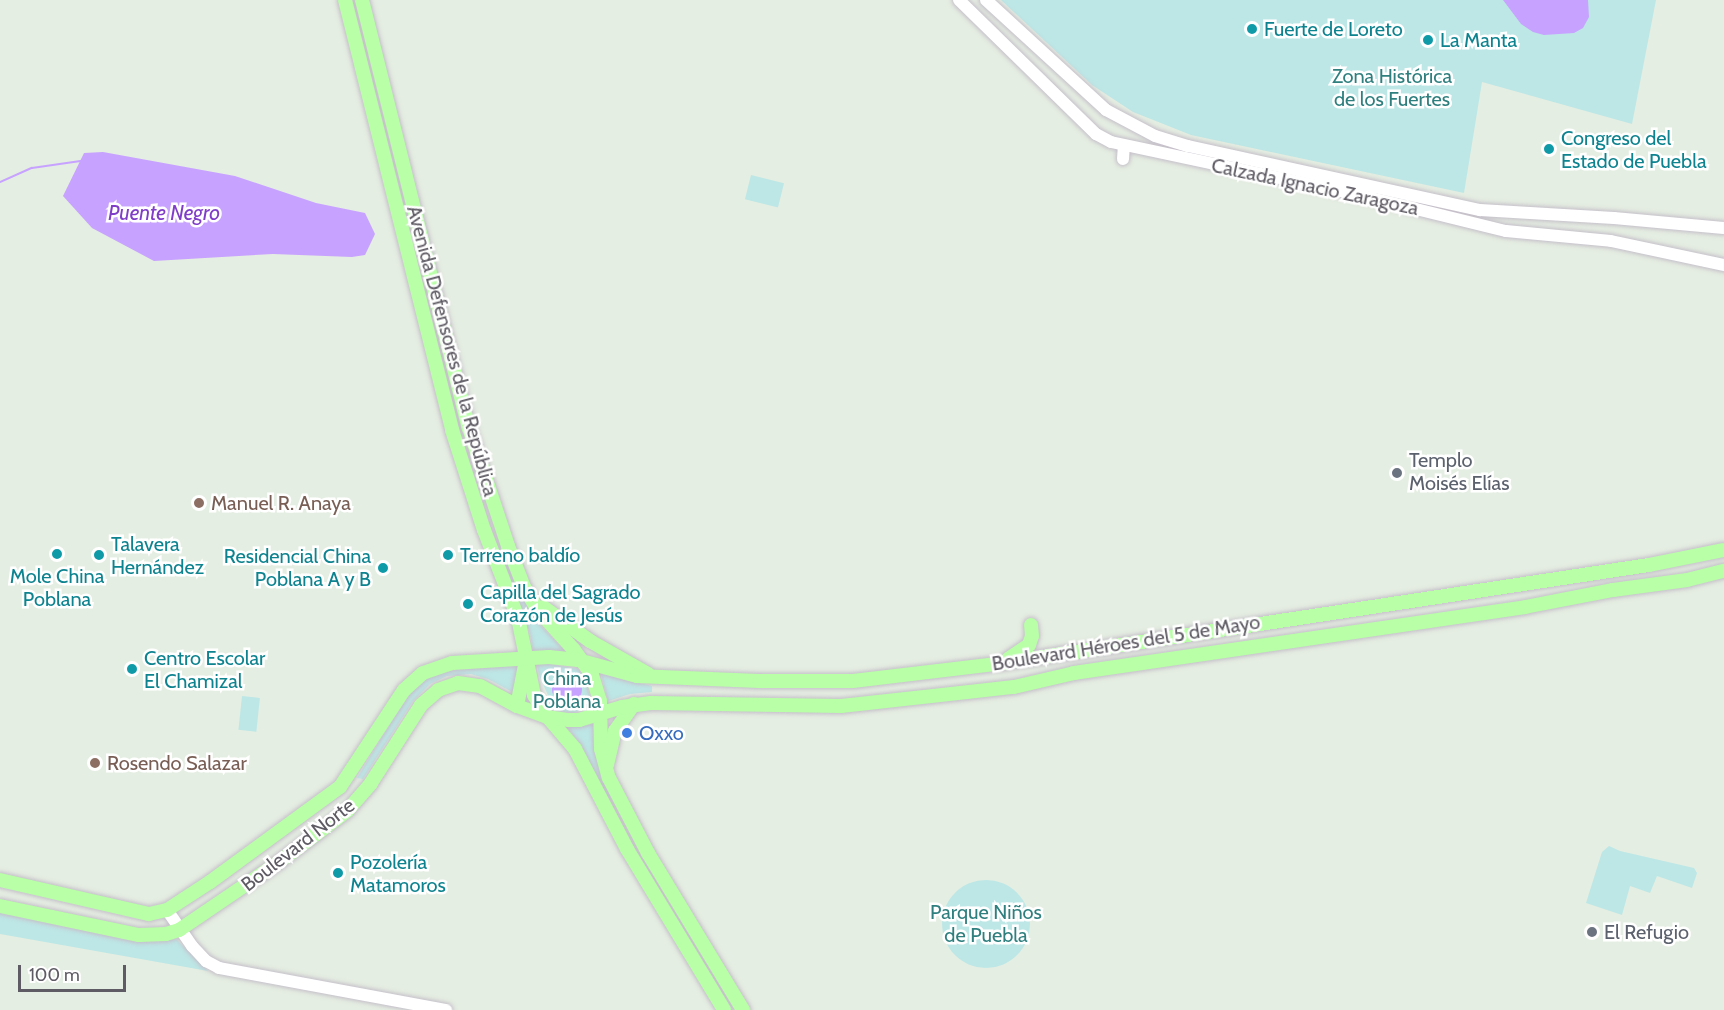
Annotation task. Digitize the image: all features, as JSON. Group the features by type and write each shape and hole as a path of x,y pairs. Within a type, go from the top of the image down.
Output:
{"main road":[{"name":"Avenida Defensores de la República","path":"345,0 452,430 484,530 522,631 534,695 547,717 575,749"},
{"name":"Avenida Defensores de la República","path":"362,0 469,428 505,537 529,596 546,620 583,661 597,687 601,713 601,749 606,770 648,853 742,1010"},
{"name":"Calzada Ignacio Zaragoza","path":"959,0 1096,134 1124,146 1355,194 1506,231 1611,241 1724,266"},
{"name":"Calzada Ignacio Zaragoza","path":"986,0 1106,110 1155,136 1188,146 1480,210 1614,218 1724,228"},
{"path":"1123,159 1124,146"},
{"name":"Boulevard Héroes del 5 de Mayo","path":"527,658 583,661 628,675 759,681 853,681 1003,663 1649,565 1724,550"},
{"name":"Boulevard Héroes del 5 de Mayo","path":"547,717 579,720 634,704 826,707 1003,688 1074,673 1525,607 1613,590 1687,580 1724,571"},
{"path":"529,596 590,641 652,676"},
{"path":"1003,663 1029,645 1032,636 1031,625"},
{"path":"491,660 511,650 522,631"},
{"path":"527,658 517,706 575,749 627,849 724,1010"},
{"name":"Boulevard Norte","path":"167,910 210,882 340,787 391,708 413,681 439,666 527,658"},
{"name":"Boulevard Norte","path":"0,906 140,935 166,934 179,930 270,869 347,811 371,783 421,705 438,690 458,683 468,683 480,686 517,706 547,717"},
{"path":"606,770 615,731 634,704"},
{"path":"0,880 149,914 167,910 179,930 206,960 219,968 446,1010"}],"green space":[{"name":"Zona Histórica de los Fuertes","path":"1001,0 1656,0 1632,124 1482,82 1464,193 1191,135 1133,112 1092,85"},
{"path":"751,175 784,183 778,207 745,199"},
{"path":"503,548 525,601 539,624 565,651 533,651 530,633 500,550"},
{"name":"China Poblana","path":"544,663 578,669 585,678 592,705 574,713 555,711 539,675 537,664"},
{"path":"523,665 516,694 488,679 471,674 447,676 430,684 413,701 363,779 357,778 411,690 420,681 434,674 457,670"},
{"path":"601,674 652,686 652,692 630,694 608,701"},
{"path":"242,696 260,698 256,732 238,730"},
{"path":"595,721 599,766 610,796 607,798 581,745 566,726"},
{"path":"1609,846 1620,851 1694,868 1697,873 1692,888 1657,876 1650,893 1630,886 1622,915 1586,903 1602,852"},
{"name":"Parque Niños de Puebla","path":"986,880 1003,884 1017,893 1026,907 1030,924 1026,941 1017,955 1003,964 986,968 969,964 955,955 946,941 942,924 946,907 955,893 969,884"},
{"path":"0,910 162,941 176,939 208,971 0,934"}],"water":[{"path":"1503,0 1588,0 1589,17 1583,28 1574,33 1544,35 1533,32 1521,24"},
{"name":"Puente Negro","path":"103,152 235,176 316,203 365,213 375,234 365,255 352,257 273,254 154,261 92,228 63,196 84,153"},
{"path":"567,674 578,678 582,689 578,700 567,704 556,700 552,689 556,678"}],"waterway":[{"path":"0,182 32,168 81,161"}],"place":[{"name":"Fuerte de Loreto","path":"1252,29"},
{"name":"La Manta","path":"1428,40"},
{"name":"Congreso del Estado de Puebla","path":"1549,149"},
{"name":"Templo Moisés Elías","path":"1397,473"},
{"name":"Manuel R. Anaya","path":"199,503"},
{"name":"Mole China Poblana","path":"57,554"},
{"name":"Talavera Hernández","path":"99,555"},
{"name":"Terreno baldío","path":"448,555"},
{"name":"Residencial China Poblana A y B","path":"383,568"},
{"name":"Capilla del Sagrado Corazón de Jesús","path":"468,604"},
{"name":"Centro Escolar El Chamizal","path":"132,669"},
{"name":"Oxxo","path":"627,733"},
{"name":"Rosendo Salazar","path":"95,763"},
{"name":"Pozolería Matamoros","path":"338,873"},
{"name":"El Refugio","path":"1592,932"}]}
